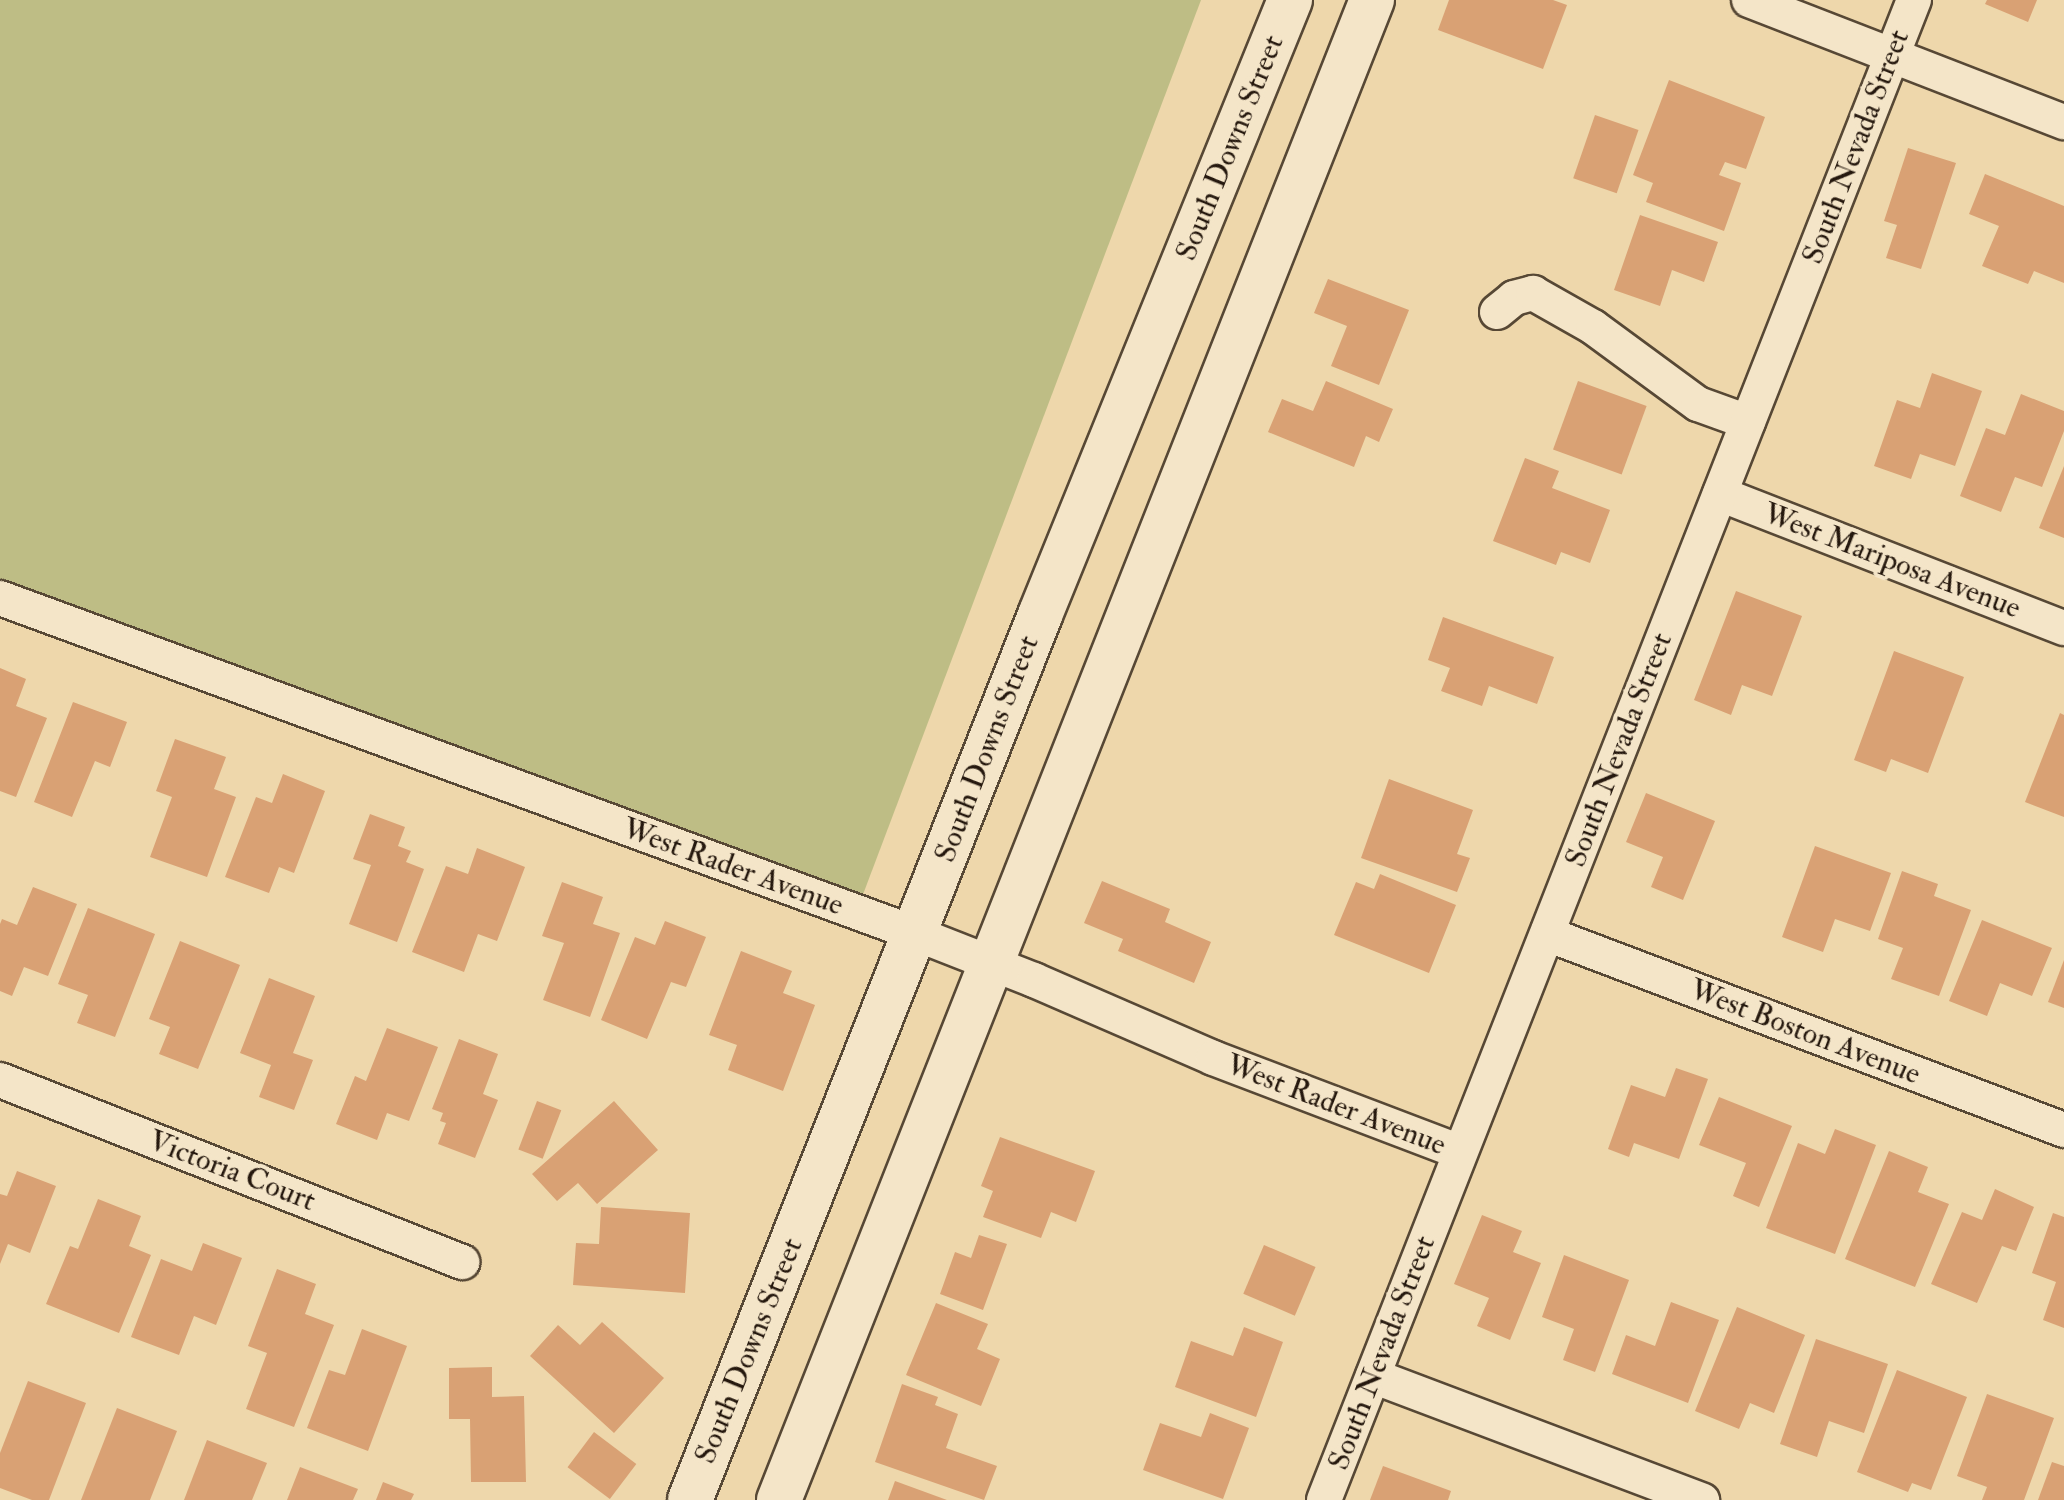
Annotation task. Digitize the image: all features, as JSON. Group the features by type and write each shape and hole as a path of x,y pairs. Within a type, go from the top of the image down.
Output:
{"main road":[{"name":"South Downs Street","path":"690,1500 914,933 1290,0"},
{"path":"779,1500 1372,0"}],"street":[{"path":"1749,0 2064,122"},
{"name":"South Nevada Street","path":"1324,1500 1914,0"},
{"path":"1497,312 1514,298 1533,293 1593,327 1698,404 1748,422"},
{"name":"West Mariposa Avenue","path":"1720,494 2064,628"},
{"name":"West Rader Avenue","path":"0,598 914,933 1034,980 1213,1058 1460,1152"},
{"name":"West Boston Avenue","path":"1547,934 2064,1130"},
{"name":"Victoria Court","path":"0,1080 463,1262"},
{"path":"1373,1376 1702,1500"}],"shaded area":[{"path":"0,0 1201,0 859,905 0,580"}],"building":[{"path":"1449,0 1553,0 1567,5 1543,69 1438,30"},
{"path":"1987,0 2037,0 2028,22 1985,4"},
{"path":"1669,80 1765,117 1746,169 1725,162 1719,175 1741,183 1724,231 1646,202 1653,183 1633,175"},
{"path":"1595,115 1638,130 1617,193 1573,178"},
{"path":"1908,148 1956,163 1921,269 1886,258 1897,225 1884,221"},
{"path":"1985,174 2064,206 2064,283 2034,271 2028,284 1982,266 1999,226 1969,214"},
{"path":"1640,215 1718,242 1704,282 1672,270 1660,306 1614,290"},
{"path":"1328,279 1409,310 1379,385 1331,366 1347,326 1314,313"},
{"path":"1932,373 1982,391 1955,466 1920,454 1911,479 1874,466 1897,400 1920,408"},
{"path":"1326,381 1393,409 1379,442 1366,436 1354,467 1268,432 1282,399 1313,411"},
{"path":"1578,381 1647,406 1622,475 1553,450"},
{"path":"2021,394 2064,411 2064,431 2042,487 2015,477 2001,512 1960,496 1986,428 2005,435"},
{"path":"1525,458 1559,471 1552,488 1610,510 1590,563 1561,552 1556,565 1493,541"},
{"path":"2064,466 2064,538 2039,528"},
{"path":"1736,591 1802,616 1772,696 1742,685 1731,715 1694,700"},
{"path":"1443,617 1554,657 1537,704 1489,686 1482,706 1441,691 1450,668 1428,660"},
{"path":"1894,651 1964,677 1928,773 1891,759 1886,772 1854,760"},
{"path":"0,668 26,679 16,706 47,718 16,797 0,791"},
{"path":"73,702 127,722 110,767 95,761 72,817 34,802"},
{"path":"2060,713 2064,715 2064,817 2025,802"},
{"path":"175,739 226,757 214,789 236,797 207,877 150,857 172,797 156,791"},
{"path":"283,774 325,791 294,873 279,867 269,893 225,877 256,797 272,803"},
{"path":"1389,779 1473,810 1457,854 1470,858 1457,892 1361,858"},
{"path":"1646,793 1715,821 1683,900 1651,887 1663,857 1626,842"},
{"path":"370,814 405,827 398,846 411,851 406,862 424,869 397,942 349,924 371,865 353,859"},
{"path":"1815,846 1891,873 1870,931 1835,919 1823,952 1782,937"},
{"path":"477,848 525,867 497,941 478,934 464,972 412,952 446,866 468,874"},
{"path":"1902,871 1938,884 1934,896 1971,910 1939,996 1891,979 1903,948 1878,939"},
{"path":"1380,874 1456,905 1429,973 1334,935 1356,882 1374,889"},
{"path":"1102,881 1170,909 1165,922 1211,942 1194,983 1118,951 1123,939 1084,923"},
{"path":"562,882 603,897 593,924 620,933 590,1017 543,1000 564,943 542,936"},
{"path":"33,887 77,904 48,976 24,967 12,996 0,991 0,924 2,919 17,925"},
{"path":"88,908 155,934 115,1037 77,1023 88,995 58,984"},
{"path":"1982,920 2052,948 2032,996 2000,983 1987,1016 1949,1001"},
{"path":"665,921 706,937 686,987 671,982 647,1039 601,1020 635,937 655,945"},
{"path":"180,941 240,965 198,1069 159,1054 170,1027 149,1019"},
{"path":"741,951 792,971 783,993 815,1005 783,1091 728,1070 737,1045 709,1035"},
{"path":"2064,960 2064,1008 2048,1002"},
{"path":"269,978 315,996 293,1053 313,1060 294,1110 259,1097 271,1065 240,1053"},
{"path":"387,1028 438,1047 409,1121 387,1113 377,1140 336,1124 355,1076 366,1081"},
{"path":"459,1039 498,1054 483,1094 498,1100 475,1158 438,1144 446,1123 440,1121 443,1113 432,1109"},
{"path":"1676,1068 1708,1079 1679,1159 1634,1143 1629,1157 1608,1149 1631,1085 1665,1097"},
{"path":"1719,1097 1792,1126 1759,1207 1733,1196 1746,1163 1699,1145"},
{"path":"537,1101 561,1110 543,1159 518,1150"},
{"path":"614,1101 658,1150 597,1204 578,1183 557,1201 532,1174"},
{"path":"1835,1129 1876,1145 1835,1254 1766,1228 1798,1143 1825,1154"},
{"path":"1000,1137 1095,1171 1076,1222 1051,1212 1041,1238 983,1217 993,1191 981,1186"},
{"path":"1889,1151 1928,1167 1918,1192 1949,1204 1915,1287 1845,1259"},
{"path":"17,1171 56,1186 30,1253 8,1244 0,1264 0,1194 7,1196"},
{"path":"1995,1189 2034,1207 2016,1251 2002,1246 1977,1303 1931,1284 1962,1212 1982,1220"},
{"path":"98,1199 141,1216 129,1246 151,1255 119,1333 46,1304 70,1246 78,1249"},
{"path":"601,1207 690,1213 685,1293 573,1285 576,1243 599,1244"},
{"path":"2053,1213 2064,1217 2064,1328 2043,1320 2056,1282 2032,1273"},
{"path":"1482,1215 1522,1231 1513,1252 1541,1263 1510,1340 1477,1326 1489,1298 1454,1284"},
{"path":"979,1235 1007,1244 983,1310 940,1294 955,1252 971,1258"},
{"path":"203,1243 242,1258 216,1325 194,1316 179,1355 131,1337 161,1259 192,1271"},
{"path":"1264,1245 1316,1267 1295,1316 1243,1294"},
{"path":"1564,1255 1629,1280 1595,1372 1563,1360 1574,1329 1542,1317"},
{"path":"277,1269 316,1284 305,1314 334,1325 294,1427 246,1409 267,1353 248,1346"},
{"path":"1671,1302 1719,1320 1688,1403 1612,1374 1626,1335 1655,1346"},
{"path":"936,1303 988,1324 977,1349 1000,1359 981,1406 906,1375"},
{"path":"1737,1307 1805,1335 1774,1413 1750,1403 1739,1429 1695,1411"},
{"path":"602,1322 664,1378 614,1433 530,1356 558,1325 580,1345"},
{"path":"1244,1327 1283,1342 1256,1417 1175,1387 1191,1341 1233,1356"},
{"path":"362,1329 407,1346 368,1451 307,1428 329,1370 345,1375"},
{"path":"1816,1339 1888,1364 1864,1433 1829,1421 1817,1457 1780,1444"},
{"path":"492,1367 492,1397 524,1396 526,1482 471,1482 470,1419 449,1419 449,1368"},
{"path":"1897,1370 1967,1397 1931,1490 1912,1483 1908,1492 1857,1472"},
{"path":"28,1381 86,1403 49,1500 32,1500 0,1488 0,1453"},
{"path":"902,1384 938,1397 935,1405 958,1414 946,1448 997,1466 984,1500 875,1462"},
{"path":"1987,1394 2054,1418 2024,1500 1982,1500 1987,1487 1957,1476"},
{"path":"117,1408 177,1431 150,1500 81,1500"},
{"path":"1210,1413 1249,1428 1223,1499 1143,1470 1160,1423 1201,1437"},
{"path":"594,1432 636,1464 610,1499 568,1467"},
{"path":"207,1440 267,1463 252,1500 184,1500"},
{"path":"2052,1462 2064,1466 2064,1500 2038,1500"},
{"path":"1383,1466 1451,1491 1448,1500 1370,1500"},
{"path":"300,1467 358,1489 353,1500 287,1500"},
{"path":"895,1481 947,1500 888,1500"},
{"path":"383,1482 414,1494 411,1500 376,1500"}]}
